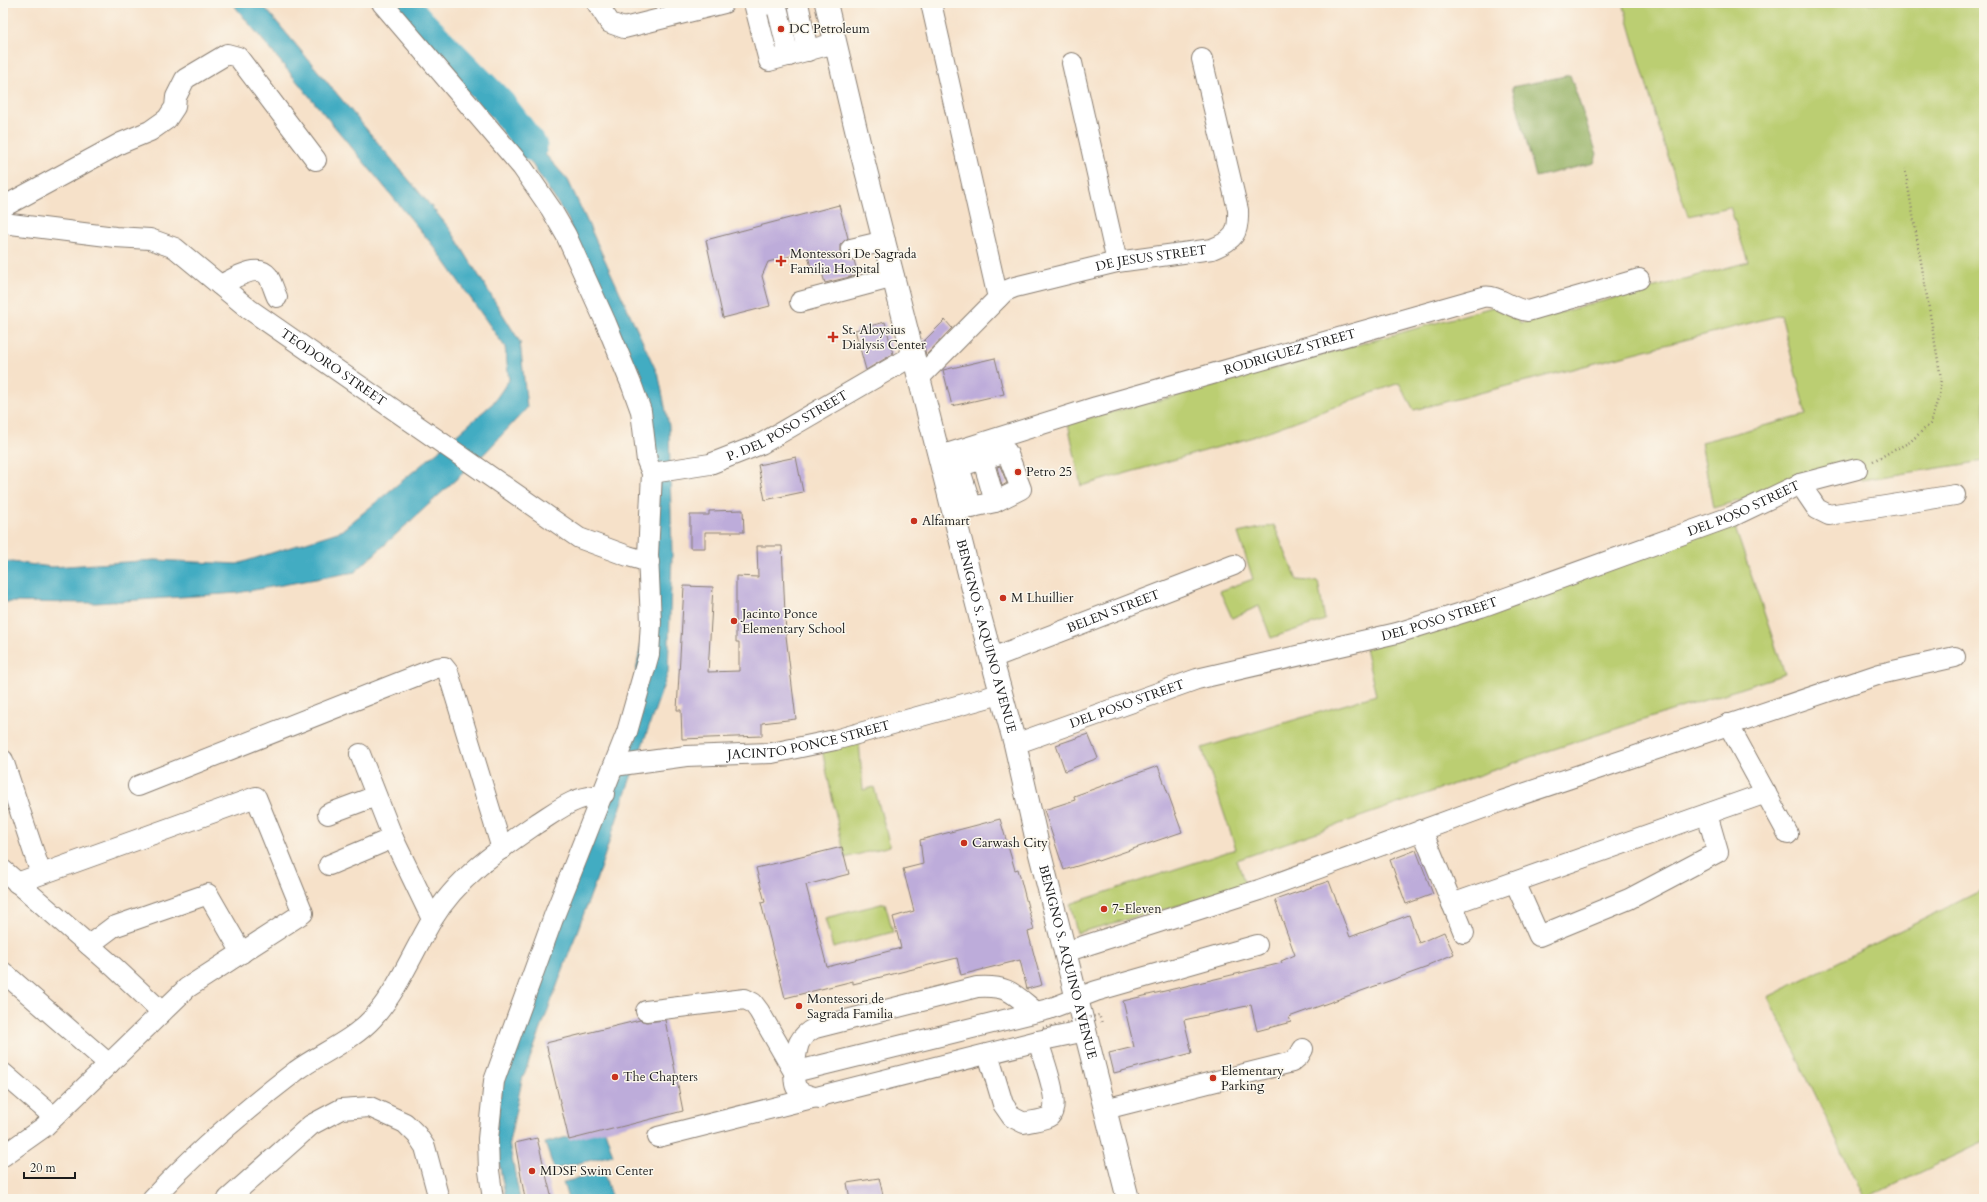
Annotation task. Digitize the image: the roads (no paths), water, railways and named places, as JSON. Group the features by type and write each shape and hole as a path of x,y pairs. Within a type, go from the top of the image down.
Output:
{"main road":[{"name":"BENIGNO S. AQUINO AVENUE","path":"826,3 884,241 914,355 963,510 981,620 992,658 1000,694 1015,744 1078,998 1094,1027 1105,1109 1128,1199"}],"street":[{"path":"382,3 522,167 551,209 566,235 606,323 632,386 641,412 647,461 652,473 649,562 651,622 649,654 627,732 604,794 554,916 494,1081 488,1139 489,1172 493,1199"},
{"path":"597,3 610,23 624,28 724,3"},
{"path":"775,3 754,7 769,61 835,44"},
{"path":"798,3 808,51"},
{"path":"931,3 998,298"},
{"path":"3,207 121,143 150,131 167,119 175,107 176,97 185,79 227,54 238,57 316,160"},
{"name":"DE JESUS STREET","path":"920,377 1005,291 1015,287 1117,262 1212,249 1233,238 1238,225 1238,210 1202,59"},
{"path":"1072,63 1117,262"},
{"name":"TEODORO STREET","path":"3,224 114,237 150,239 175,248 249,309 579,538 649,562"},
{"path":"851,249 884,241"},
{"path":"220,285 246,273 259,271 268,276 277,297"},
{"path":"800,302 894,277"},
{"name":"RODRIGUEZ STREET","path":"948,465 1096,407 1483,297 1490,296 1517,310 1528,311 1639,279"},
{"name":"P. DEL POSO STREET","path":"652,473 710,464 761,444 914,355"},
{"path":"948,465 983,460 1008,452 1021,489 995,502 963,510"},
{"path":"983,460 995,502"},
{"name":"DEL POSO STREET","path":"1015,744 1197,679 1397,633 1481,607 1733,516 1800,484 1857,470"},
{"path":"1800,484 1817,510 1829,514 1955,495"},
{"name":"BELEN STREET","path":"992,658 1234,565"},
{"path":"1066,952 1259,890 1422,830 1728,724 1880,674 1955,657"},
{"path":"138,786 436,668 444,667 448,672 502,849"},
{"name":"JACINTO PONCE STREET","path":"614,766 686,756 772,753 835,740 1000,694"},
{"path":"1728,724 1788,834"},
{"path":"360,754 393,838 432,919"},
{"path":"3,760 41,874"},
{"path":"1452,904 1766,793"},
{"path":"152,1199 186,1163 245,1113 297,1071 353,1034 372,1018 392,991 432,919 444,902 470,874 502,849 549,816 576,800 604,794"},
{"path":"328,814 376,796"},
{"path":"3,1156 44,1127 187,988 303,913 256,797 41,874 10,876"},
{"path":"1515,882 1539,936 1629,899 1718,852 1707,814"},
{"path":"1422,830 1464,933"},
{"path":"329,865 393,838"},
{"path":"10,876 89,945 162,1012"},
{"path":"89,945 113,927 208,894 242,953"},
{"path":"658,1137 819,1098 988,1054 1039,1027 1078,998 1096,991 1257,945"},
{"path":"3,972 109,1064"},
{"path":"819,1098 801,1093 796,1087 794,1072 799,1043 808,1032 815,1028 977,987 995,986 1010,991 1039,1027 1055,1099 1053,1111 1050,1117 1024,1123 1012,1117 1003,1104 988,1054"},
{"path":"646,1011 745,999 753,1003 759,1011 794,1072"},
{"path":"794,1072 1039,1027 1094,1027"},
{"path":"1105,1109 1292,1062 1299,1056 1303,1049"},
{"path":"3,1073 54,1117"},
{"path":"228,1199 311,1125 341,1109 370,1107 405,1123 417,1135 425,1147 439,1199"}],"water":[{"path":"232,3 261,3 450,229 520,342 527,408 487,451 355,572 237,593 96,603 3,602 3,561 52,567 155,560 237,564 341,531 442,448 493,403 509,380 505,347 435,248"},
{"path":"392,3 411,3 568,180 659,377 669,426 672,555 668,673 597,878 522,1080 509,1143 520,1199 506,1199 495,1142 501,1088 562,919 617,780 656,558 659,479 568,219 530,161"},
{"path":"604,1127 613,1155 554,1169 545,1143"},
{"path":"604,1173 612,1199 568,1199 563,1182"}],"waterway":[{"path":"403,3 421,24 501,105 532,146"}],"place":[{"name":"DC Petroleum","path":"781,29"},
{"name":"Montessori De Sagrada Familia Hospital","path":"781,261"},
{"name":"St. Aloysius Dialysis Center","path":"833,337"},
{"name":"Petro 25","path":"1018,472"},
{"name":"Alfamart","path":"914,521"},
{"name":"M Lhuillier","path":"1003,598"},
{"name":"Jacinto Ponce Elementary School","path":"734,621"},
{"name":"Carwash City","path":"964,843"},
{"name":"7-Eleven","path":"1104,909"},
{"name":"Montessori de Sagrada Familia","path":"799,1006"},
{"name":"The Chapters","path":"615,1077"},
{"name":"Elementary Parking","path":"1213,1078"},
{"name":"MDSF Swim Center","path":"532,1171"}]}
